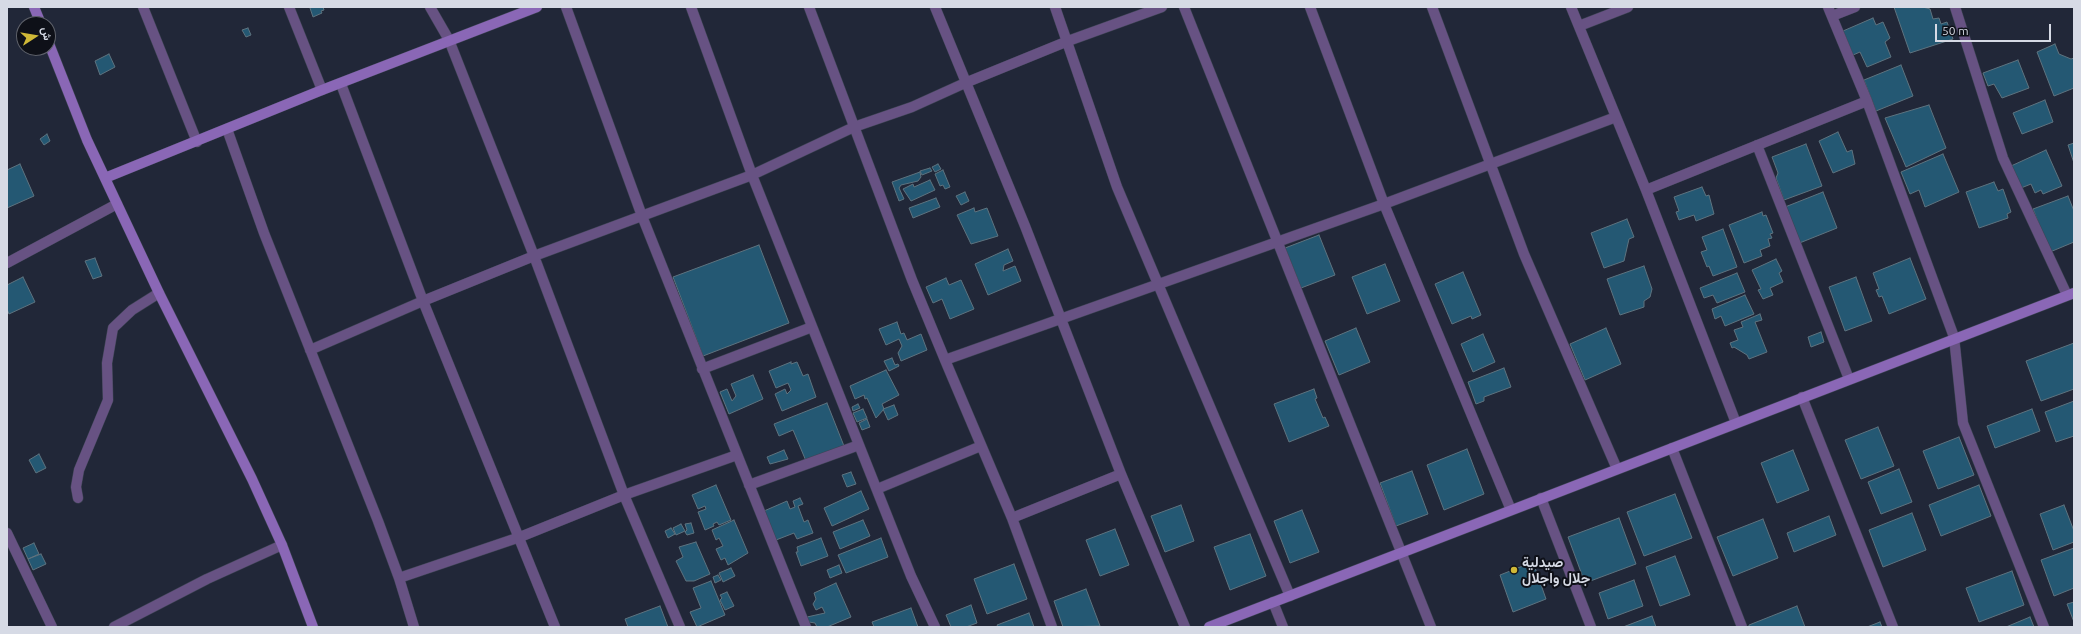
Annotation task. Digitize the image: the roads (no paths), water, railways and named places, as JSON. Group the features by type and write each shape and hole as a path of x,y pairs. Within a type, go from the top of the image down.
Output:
{"street":[{"path":"143,7 197,142"},
{"path":"289,7 322,90"},
{"path":"430,7 449,40 534,256 624,495 680,627"},
{"path":"105,178 227,130 322,90 341,84 520,10 537,7"},
{"path":"566,7 642,216 736,455 806,627"},
{"path":"691,7 752,175 911,576 935,627"},
{"path":"809,7 912,280 1012,518 1052,627"},
{"path":"935,7 1025,226 1120,474 1185,627"},
{"path":"1055,7 1068,41 1090,113 1117,187 1290,596"},
{"path":"310,350 423,301 534,256 752,175 854,127 912,107 1068,41 1162,7"},
{"path":"1184,7 1431,627"},
{"path":"1310,7 1384,204 1511,510"},
{"path":"1432,7 1524,254 1617,469"},
{"path":"1571,7 1646,190 1736,423"},
{"path":"1579,26 1628,7"},
{"path":"1855,7 1830,11 1867,100 1954,337 1963,423 2044,627"},
{"path":"1209,627 1954,337 2070,294 2002,158 1955,7"},
{"path":"54,56 87,140 158,293 229,431 282,545 313,627"},
{"path":"341,84 423,301 520,537 555,627"},
{"path":"1646,190 1867,100"},
{"path":"945,360 963,355 1158,283 1384,204 1616,117"},
{"path":"227,130 264,233 399,578 414,627"},
{"path":"1758,145 1849,379"},
{"path":"7,263 117,204"},
{"path":"78,498 76,487 79,470 108,400 107,363 114,328 132,310 158,293"},
{"path":"702,369 812,326"},
{"path":"1802,397 1893,627"},
{"path":"749,485 859,445"},
{"path":"877,489 981,446"},
{"path":"1672,448 1742,627"},
{"path":"399,578 520,537 624,495 736,455"},
{"path":"1012,518 1120,474"},
{"path":"1541,498 1591,627"},
{"path":"7,533 52,627"},
{"path":"114,627 207,579 282,545"},
{"path":"1273,602 1283,627"}],"place":[{"name":"صيدلية جلال واجلال","path":"1514,570"}]}
